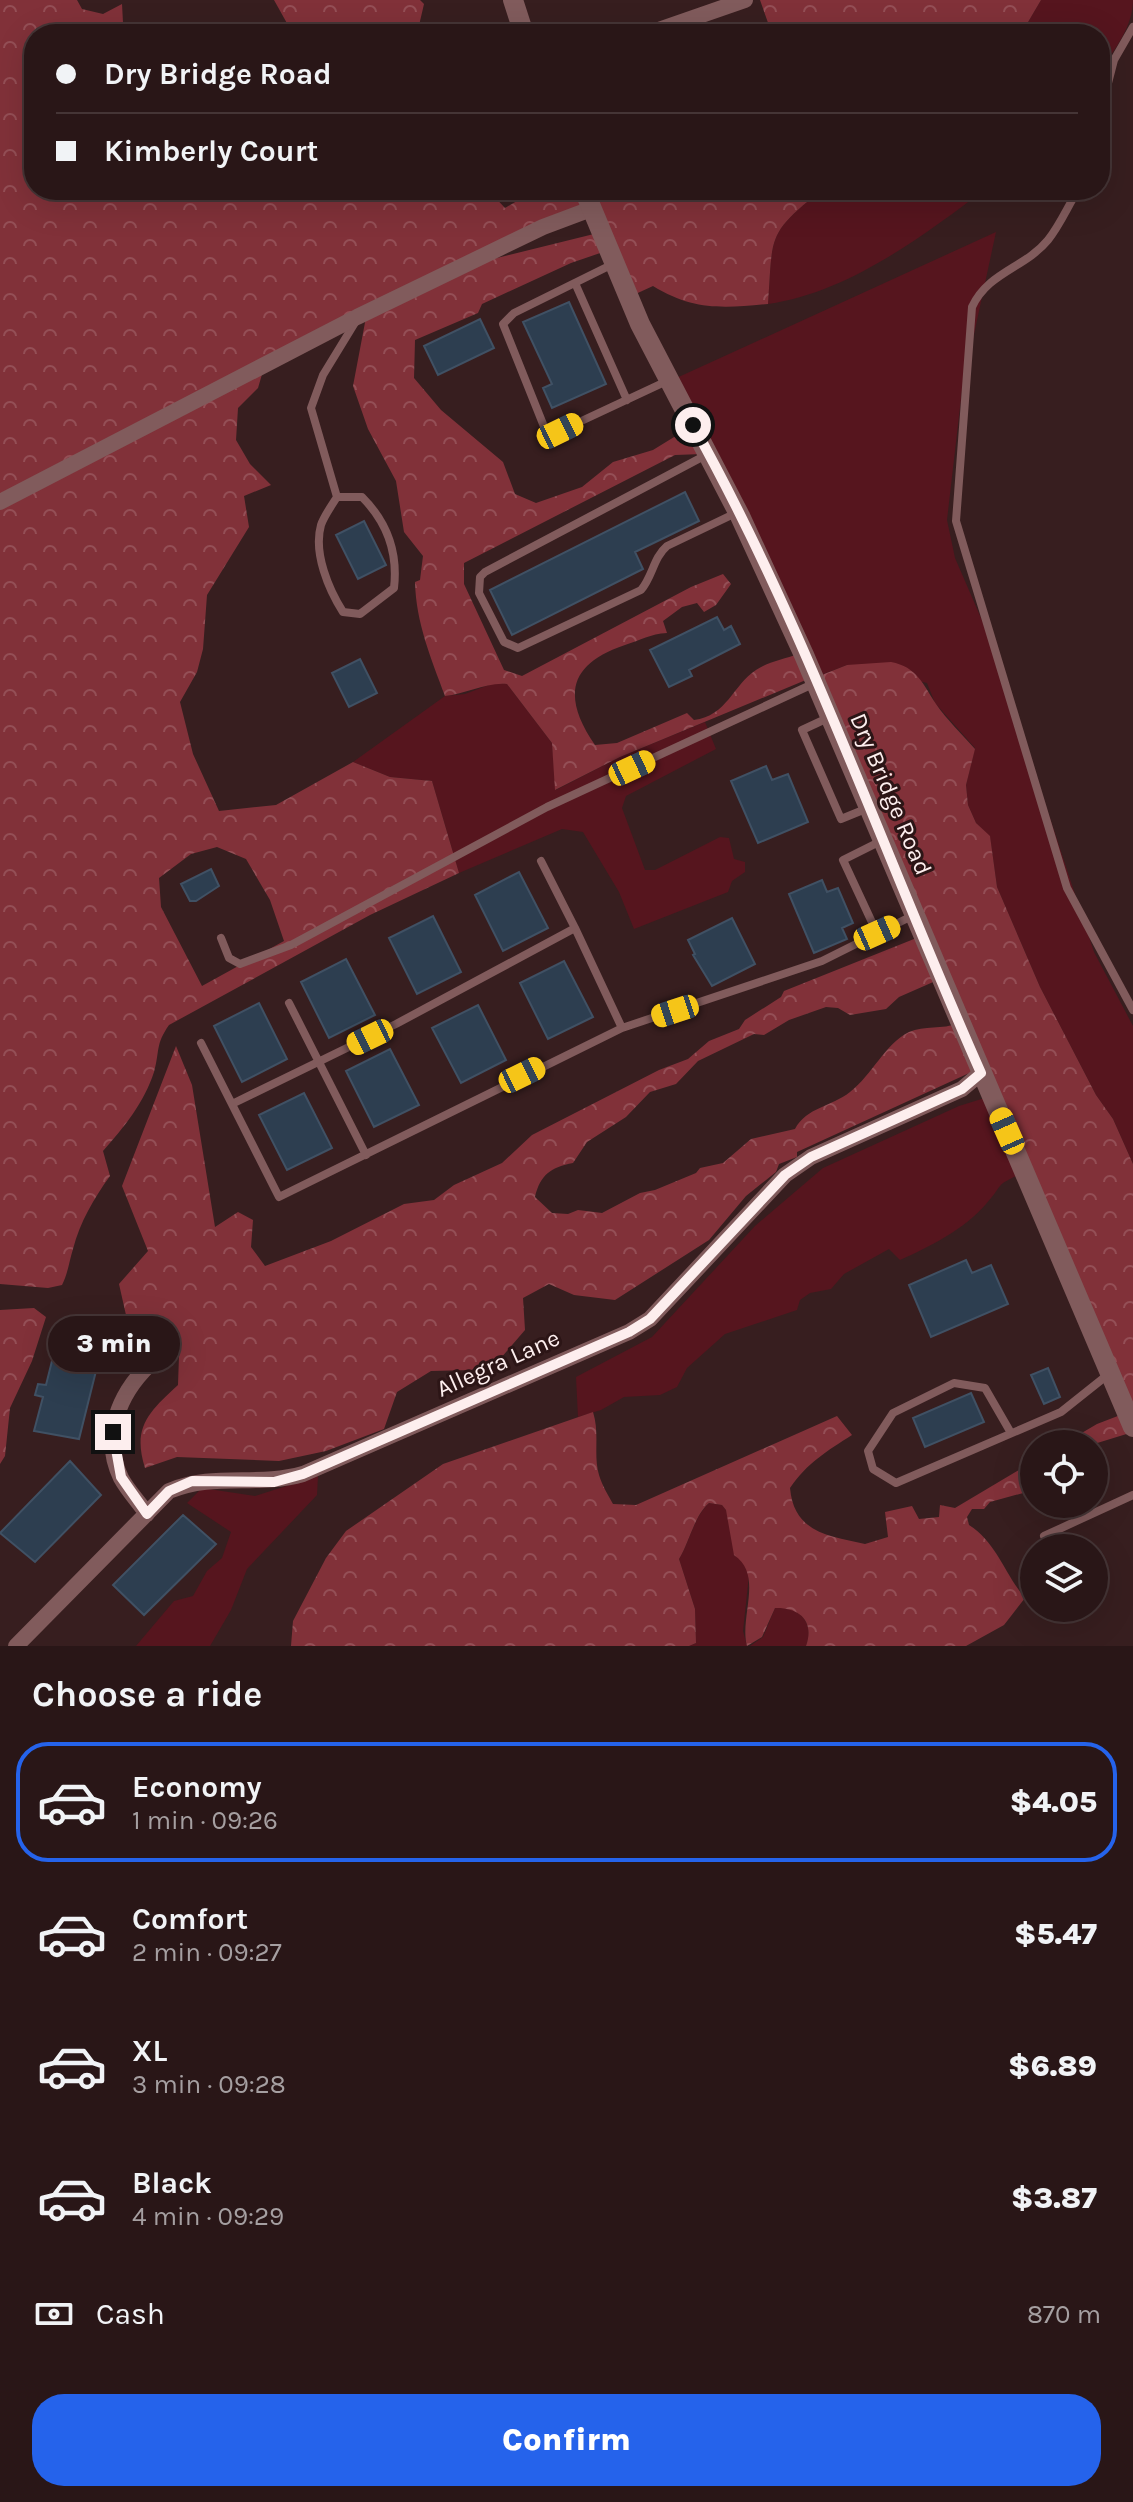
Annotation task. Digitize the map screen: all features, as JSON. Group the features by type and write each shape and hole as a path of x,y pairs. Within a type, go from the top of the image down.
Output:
{"street":[{"path":"513,0 521,24"},
{"path":"676,24 745,0"},
{"path":"0,502 357,317 530,233 586,200"},
{"name":"Dry Bridge Road","path":"588,200 613,264 668,381 738,512 816,683 1133,1427"},
{"name":"Allegra Lane","path":"16,1646 169,1491 192,1481 274,1482 303,1474 629,1332 650,1319 785,1175 811,1157 962,1089 981,1073"},
{"path":"147,1514 121,1477 113,1432 119,1403 132,1382 149,1365"}],"lane":[{"path":"1110,75 1114,60 1133,27"},
{"path":"1072,200 1046,242 980,290 972,307 956,521 1067,888 1133,1010"},
{"path":"613,264 514,313 503,324 545,429 560,431 668,381"},
{"path":"575,283 631,398"},
{"path":"337,497 362,497 376,511 397,562 394,588 360,614 343,612 330,592 319,544 321,525 337,497 311,408 323,375 357,317"},
{"path":"708,454 485,572 480,577 479,593 504,642 518,648 641,590 651,579 657,554 667,546 738,512"},
{"path":"221,938 229,958 240,964 291,945 547,807 816,683"},
{"path":"830,717 802,730 841,819 868,807"},
{"path":"877,933 843,860 882,841"},
{"path":"541,861 622,1028"},
{"path":"201,1043 279,1197 622,1028 822,961 913,916"},
{"path":"232,1104 575,928"},
{"path":"289,1003 366,1155"},
{"path":"1011,1433 985,1388 954,1383 893,1413 868,1451 873,1469 896,1483 1061,1412 1111,1372"},
{"path":"1048,1534 1133,1495"}],"shaded area":[{"path":"1041,0 1133,0 1127,28 1110,56 1110,24 1027,24"},
{"path":"810,200 970,200 909,244 855,275 797,298 768,304 776,238 782,227"},
{"path":"996,232 962,390 947,520 955,558 994,648 1094,952 1133,1026 1133,1164 1113,1119 1096,1095 1040,987 997,887 990,837 976,823 968,805 966,785 975,748 935,703 927,683 847,665 813,678 672,380"},
{"path":"494,683 507,684 552,743 556,790 620,757 705,722 716,749 626,796 622,808 645,870 655,870 720,837 729,838 734,859 745,862 745,872 732,881 728,892 634,929 619,892 583,832 562,829 459,873 432,781 390,777 353,762 445,696 465,694"},
{"path":"991,1096 1023,1173 1003,1183 968,1221 900,1260 889,1249 844,1274 831,1289 810,1293 800,1300 797,1310 725,1334 687,1368 677,1387 660,1395 624,1397 601,1410 578,1417 576,1377 652,1337 755,1226 823,1168 959,1106"},
{"path":"318,1476 317,1495 247,1569 231,1610 210,1646 136,1646 174,1601 193,1596 207,1571 222,1558 231,1532 187,1503 202,1488 255,1496"},
{"path":"709,1503 722,1505 726,1510 749,1575 743,1631 747,1646 689,1646 696,1643 695,1609 679,1559"},
{"path":"792,1607 807,1624 809,1634 806,1646 750,1646 763,1637 775,1608"}],"green space":[{"path":"0,0 77,0 82,9 103,14 122,4 122,24 24,24 24,200 497,200 505,208 519,200 810,200 782,227 776,238 768,304 696,304 653,286 629,297 606,251 571,263 482,304 478,313 415,340 414,378 441,410 503,462 515,494 536,503 582,487 613,462 653,450 692,426 702,454 675,455 464,563 464,584 504,670 522,676 691,587 723,574 731,584 716,605 704,612 697,603 682,607 663,621 667,633 650,636 606,653 582,672 576,684 575,697 584,728 595,745 617,743 687,713 694,720 714,713 756,670 798,654 813,677 620,757 555,790 552,743 507,684 445,696 418,612 415,582 420,580 423,556 404,532 396,481 368,429 353,386 367,312 265,364 258,388 238,408 236,440 250,464 271,485 244,496 249,527 207,595 203,649 197,672 180,702 193,754 219,811 276,805 353,762 390,777 432,781 459,873 370,915 169,1025 160,1043 154,1072 145,1094 126,1124 103,1151 110,1176 84,1220 62,1285 48,1288 0,1284","holes":["594,215 598,233 452,269","217,847 246,859 270,900 284,941 202,986 161,907 159,878 191,854"]},
{"path":"274,0 420,0 424,4 419,24 287,24"},
{"path":"760,0 1041,0 1027,24 768,24"},
{"path":"900,664 918,677 940,710 975,749 966,785 968,805 976,823 990,836 997,887 1040,987 1096,1095 1113,1119 1133,1164 1133,1432 1108,1440 1108,1430 1087,1430 1123,1414 978,1069 797,1152 797,1157 779,1164 776,1172 746,1196 709,1240 615,1300 574,1295 549,1284 523,1298 525,1330 500,1359 471,1370 431,1371 397,1392 384,1429 326,1451 279,1461 177,1457 145,1468 141,1454 142,1431 151,1412 178,1385 179,1356 152,1330 126,1315 119,1284 148,1251 122,1186 176,1046 192,1085 215,1227 238,1212 253,1220 251,1247 265,1266 331,1241 404,1204 434,1200 454,1185 502,1163 532,1135 659,1070 688,1059 709,1041 739,1029 745,1020 781,997 784,991 919,937 814,678 847,665","holes":["940,979 958,1023 909,1032 885,1052 865,1077 843,1097 806,1116 795,1129 751,1139 723,1163 700,1168 696,1173 640,1193 602,1213 578,1210 568,1214 552,1213 535,1197 548,1173 573,1163 587,1142 626,1117 650,1092 676,1084 698,1061 754,1034 764,1035 789,1020 826,1007 838,1008 850,1015 886,1009 899,997"]},
{"path":"34,1308 46,1317 32,1361 10,1408 5,1456 0,1464 0,1310"},
{"path":"593,1412 597,1467 603,1486 613,1504 636,1505 837,1416 852,1435 818,1458 790,1488 793,1503 807,1524 827,1535 865,1544 888,1537 885,1512 912,1506 919,1519 939,1517 940,1505 955,1508 1020,1469 1020,1494 990,1502 984,1509 972,1509 967,1517 969,1525 987,1540 1020,1591 1020,1604 1004,1625 966,1646 806,1646 808,1629 803,1617 791,1610 775,1608 762,1637 747,1646 748,1574 743,1563 734,1555 726,1510 722,1505 709,1503 679,1559 695,1609 696,1643 689,1646 291,1646 293,1621 326,1558 346,1531 443,1464"}],"building":[{"path":"569,302 606,384 552,408 543,388 552,384 523,322"},
{"path":"480,319 494,348 438,375 424,346"},
{"path":"685,492 699,521 635,552 643,569 512,635 490,590"},
{"path":"364,521 386,565 358,579 336,535"},
{"path":"717,617 724,630 731,626 740,644 689,670 692,676 669,687 650,650"},
{"path":"360,659 377,693 349,707 332,673"},
{"path":"766,766 772,780 788,774 808,822 758,843 731,781"},
{"path":"211,869 219,886 196,901 190,901 181,884"},
{"path":"519,872 548,928 503,951 475,895"},
{"path":"822,880 827,892 838,888 853,923 842,928 847,939 814,953 789,894"},
{"path":"433,916 461,972 417,994 389,938"},
{"path":"732,918 755,964 712,986 693,955 688,940"},
{"path":"346,959 375,1015 329,1038 301,982"},
{"path":"564,961 593,1017 548,1039 520,983"},
{"path":"259,1003 287,1059 242,1082 214,1026"},
{"path":"478,1005 506,1060 461,1083 432,1028"},
{"path":"390,1049 419,1105 374,1127 346,1071"},
{"path":"304,1093 332,1148 287,1170 259,1115"},
{"path":"966,1260 972,1273 991,1265 1008,1304 931,1337 909,1285"},
{"path":"59,1333 102,1347 79,1439 34,1431 43,1397 35,1395 38,1384 46,1385"},
{"path":"1048,1368 1060,1397 1044,1404 1031,1375"},
{"path":"971,1393 984,1422 925,1447 913,1418"},
{"path":"70,1461 101,1495 35,1562 0,1533"},
{"path":"183,1515 216,1544 144,1615 113,1585"}],"route":[{"path":"113,1432 114,1454 121,1477 147,1514 169,1491 192,1481 274,1482 303,1474 629,1332 650,1319 785,1175 811,1157 962,1089 981,1073 804,655 740,516 693,425"}]}
